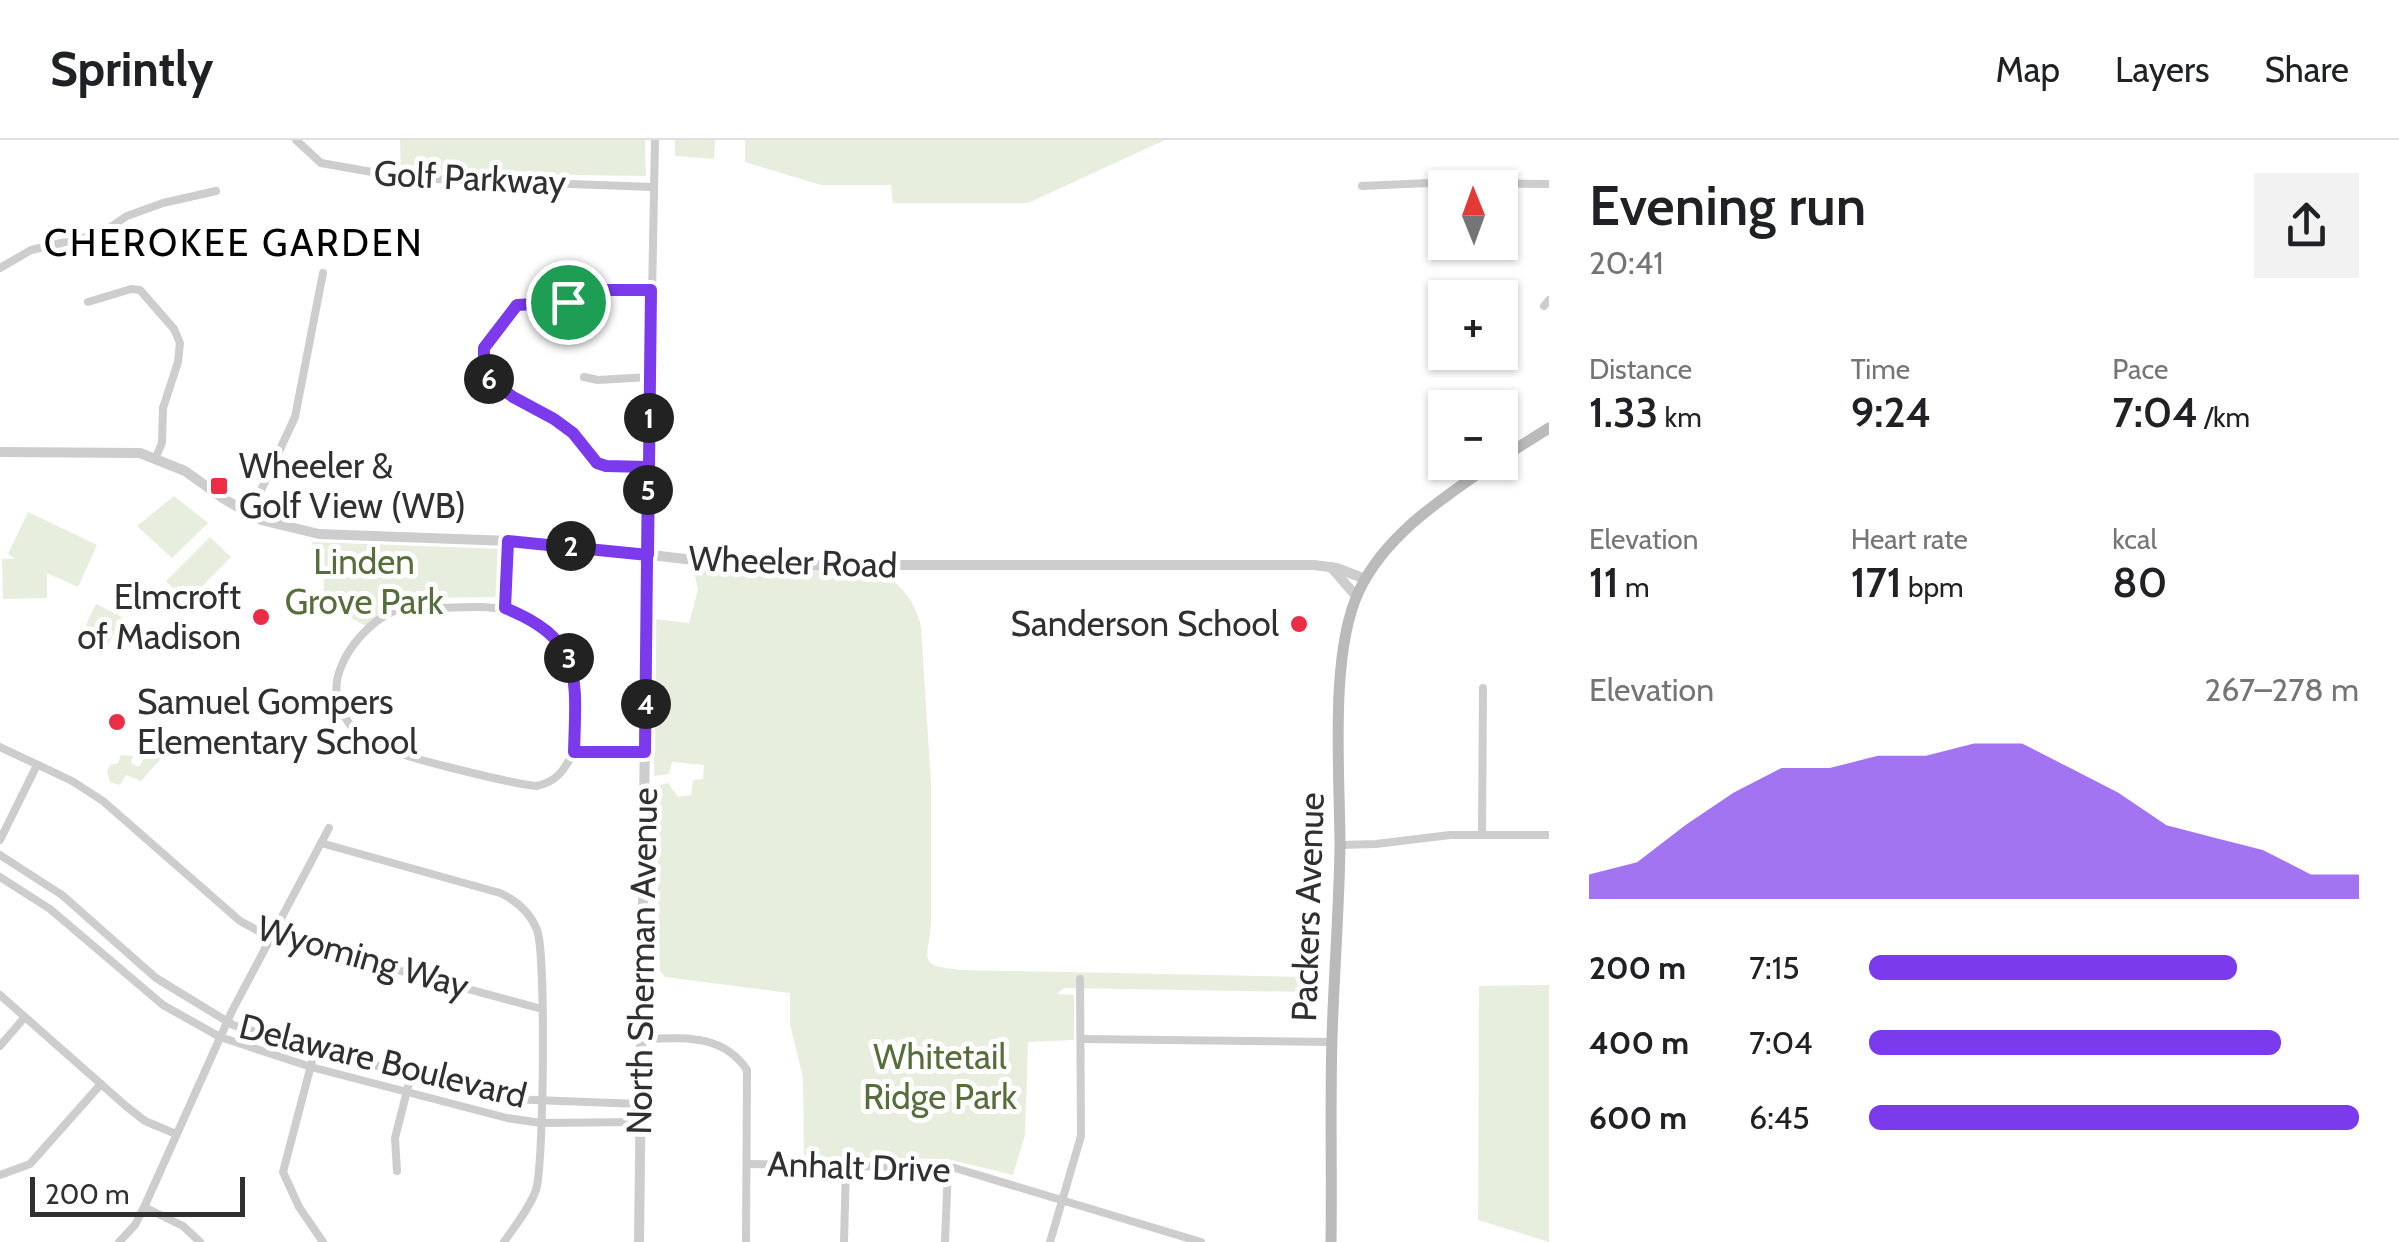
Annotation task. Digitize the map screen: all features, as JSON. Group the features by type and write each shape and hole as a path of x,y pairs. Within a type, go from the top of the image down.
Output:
{"main road":[{"name":"Packers Avenue","path":"1518,448 1549,428"},
{"name":"Packers Avenue","path":"1331,1242 1341,665 1346,625 1356,596 1380,556 1405,530 1472,480"}],"street":[{"name":"Golf Parkway","path":"296,140 321,163 406,178 653,187"},
{"name":"North Sherman Avenue","path":"639,1242 654,140"},
{"path":"1362,186 1549,184"},
{"path":"0,268 31,250 100,234 127,216 162,202 216,191"},
{"path":"250,514 295,417 324,273"},
{"path":"648,467 601,465 573,433 496,386 484,370 484,348 515,307 523,303 568,302 608,289 651,290"},
{"path":"88,302 140,290 178,337 180,352 165,399 162,443 156,458"},
{"path":"584,378 649,377"},
{"name":"Wheeler Road","path":"0,452 123,451 156,458 186,471 250,514 279,526 319,534 508,541 736,565 1330,566 1365,578"},
{"path":"505,608 508,541"},
{"path":"1330,566 1356,596"},
{"path":"410,607 505,608 542,628 572,662 574,752 563,772 549,784 521,784 374,746 350,724 338,705 335,692 346,656 368,630 392,612 410,607"},
{"path":"1482,835 1483,688"},
{"name":"Wyoming Way","path":"0,747 104,801 240,920 272,936 542,1009"},
{"path":"574,752 645,752"},
{"path":"0,840 38,764"},
{"path":"119,1242 135,1225 227,1022 330,828"},
{"path":"1340,844 1549,835"},
{"path":"321,843 500,893 515,901 538,932 542,1009 536,1190 504,1242"},
{"name":"Delaware Boulevard","path":"0,856 62,895 156,978 227,1022 315,1050 508,1098 640,1104"},
{"name":"Delaware Boulevard","path":"0,877 50,909 163,1005 220,1037 311,1067 508,1118 540,1123 640,1122"},
{"path":"1050,1242 1081,1136 1080,979"},
{"path":"0,995 145,1120 176,1134"},
{"path":"0,1046 25,1017"},
{"path":"642,1039 712,1041 739,1058 746,1070 746,1242"},
{"path":"1082,1039 1332,1042"},
{"path":"315,1050 284,1174 299,1207 323,1242"},
{"path":"397,1171 394,1138 411,1075"},
{"path":"0,1175 30,1164 100,1084"},
{"name":"Anhalt Drive","path":"747,1164 948,1167 972,1171 1201,1242"},
{"path":"844,1242 846,1165"},
{"path":"945,1242 948,1167"},
{"path":"144,1207 183,1226 200,1242"},
{"path":"1157,1242 1162,1230"}],"green space":[{"path":"400,140 645,140 646,176 401,173"},
{"path":"675,140 715,140 714,159 675,156"},
{"path":"745,140 1165,140 1028,203 893,203 891,185 821,185 745,162"},
{"path":"174,496 208,523 172,558 137,526"},
{"path":"28,512 97,545 78,587 47,573 47,598 3,599 2,559 15,559 8,554"},
{"path":"210,537 231,557 187,602 166,581"},
{"name":"Linden Grove Park","path":"312,542 504,549 502,597 411,598 366,626 323,604 324,582"},
{"name":"Whitetail Ridge Park","path":"864,569 885,576 902,589 914,606 921,627 931,783 931,922 927,952 931,963 962,970 1304,977 1310,992 1064,988 1057,994 1074,995 1074,1040 1028,1042 1025,1135 1013,1175 947,1159 804,1157 803,1078 790,1024 790,993 665,977 660,971 655,786 668,783 678,797 691,795 693,780 703,779 704,765 672,762 669,774 654,776 654,619 689,623 698,590 694,571"},
{"path":"96,604 122,617 108,645 82,633"},
{"path":"170,736 177,741 141,781 126,775 120,785 110,782 107,771 110,765 118,763 121,755 133,756 131,763 139,767 147,753 159,758"},
{"path":"1549,985 1549,1242 1478,1220 1479,986"}],"place":[{"name":"Wheeler & Golf View (WB)","path":"219,486"},
{"name":"Elmcroft of Madison","path":"261,617"},
{"name":"Sanderson School","path":"1299,624"},
{"name":"Samuel Gompers Elementary School","path":"117,722"}],"district":[{"name":"CHEROKEE GARDEN","path":"234,243"}],"route":[{"path":"568,302 517,305 484,348 484,370 496,386 573,433 597,463 648,467 648,537 645,752 574,752 572,662 542,628 505,608 508,541 541,542 648,555 651,290 601,290 568,302"}]}
